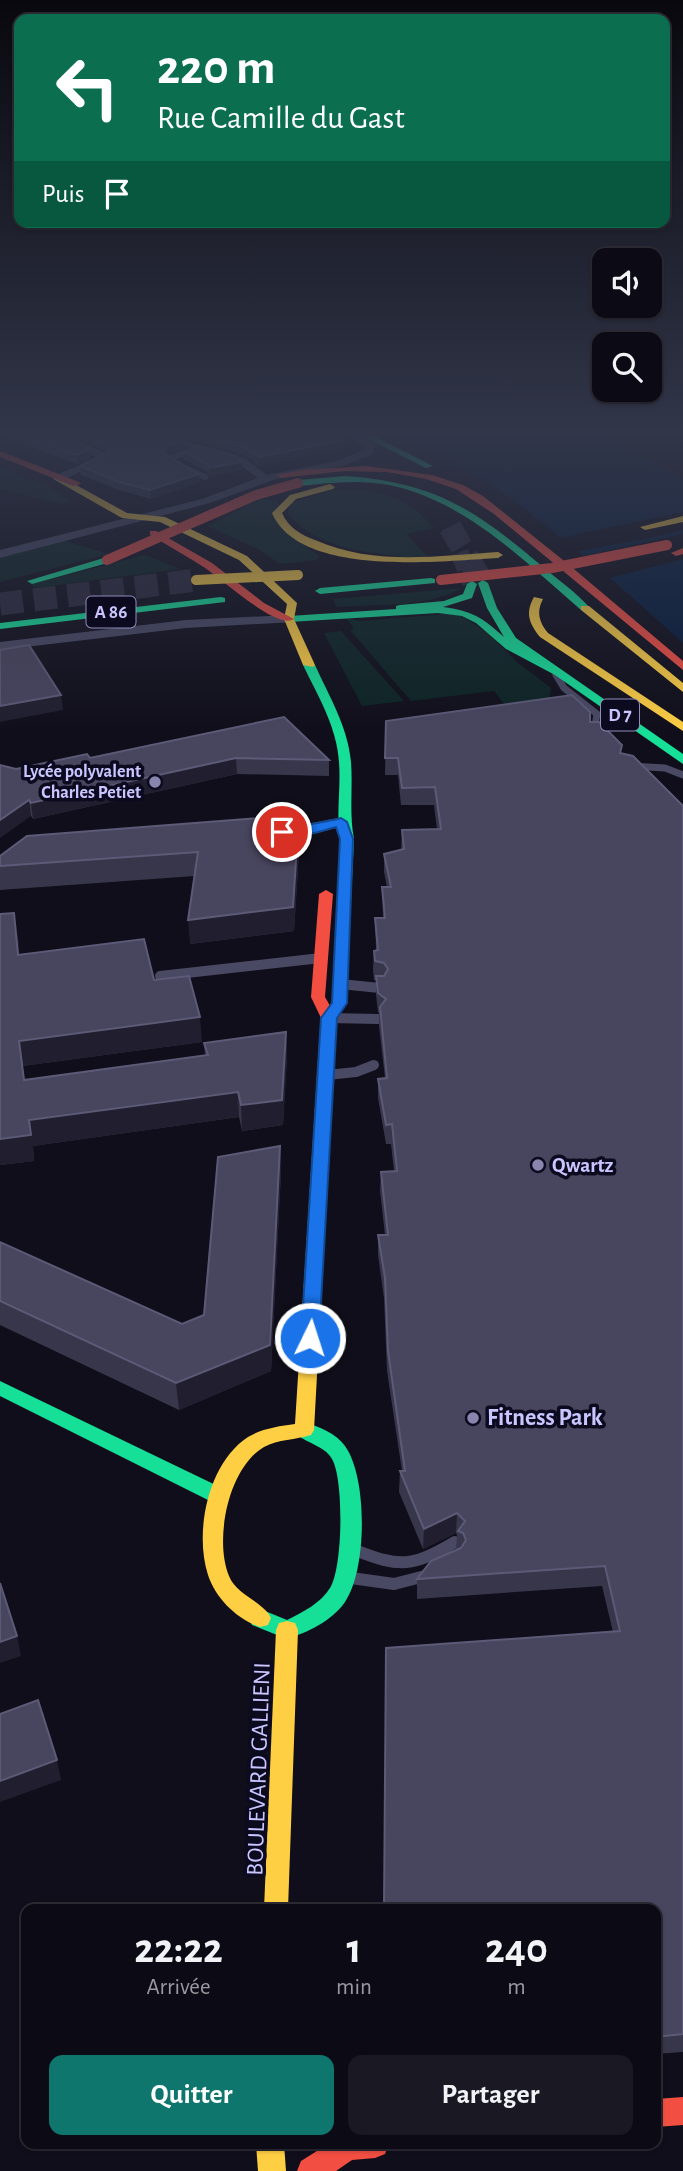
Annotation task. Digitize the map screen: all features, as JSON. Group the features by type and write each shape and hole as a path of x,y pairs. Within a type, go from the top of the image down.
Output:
{"main road":[{"path":"149,531 208,565 260,605 289,619 438,610 462,612 482,620 509,646 554,672"},
{"path":"32,581 107,560 173,531"},
{"path":"188,531 243,558 292,603 289,619 344,746 341,822 347,839 339,1003 329,1018"},
{"path":"293,531 324,550 349,556 409,561 498,555"},
{"path":"492,531 683,689"},
{"path":"522,531 683,667"},
{"name":"A 86","path":"0,626 221,600 552,568 683,541"},
{"path":"339,573 400,568 566,543"},
{"path":"683,551 565,585 538,599 531,610 533,619 544,635 683,727"},
{"path":"196,580 305,575"},
{"path":"289,619 445,604 468,596 477,584 512,640 554,672"},
{"name":"D 7","path":"554,672 683,760"},
{"path":"330,841 341,822"},
{"path":"304,1430 327,1075 329,1018 318,997 327,882"},
{"path":"0,1388 219,1496"},
{"path":"304,1430 329,1440 347,1464 347,1578 342,1590 330,1605 313,1619 287,1630 262,1621 235,1600 219,1578 215,1563 219,1496 229,1468 253,1444 279,1434 304,1430"},
{"name":"BOULEVARD GALLIENI","path":"276,1904 287,1630"},
{"path":"661,2112 683,2110"},
{"path":"271,2149 272,2171"},
{"path":"311,2171 345,2149"}],"street":[{"path":"0,554 86,531"},
{"path":"0,646 172,625 289,619"},
{"path":"256,834 309,830 341,822"}],"lane":[{"path":"554,672 564,688 597,714 593,735"},
{"path":"623,766 657,766 683,775"},
{"path":"325,910 334,922 331,977 340,984 380,988"},
{"path":"160,976 321,958"},
{"path":"329,1018 378,1019"},
{"path":"327,1075 356,1072 374,1065"},
{"path":"349,1548 393,1565 421,1563 455,1542"},
{"path":"347,1578 394,1584 424,1577 445,1566"}],"green space":[{"path":"220,531 289,531 291,536 320,557 316,560 280,564 260,550"},
{"path":"308,531 419,531 406,534 427,556 416,558 363,551 330,543"},
{"path":"65,541 109,554 0,582 0,558"},
{"path":"145,555 180,569 35,588 32,584"},
{"path":"462,588 433,599 401,604 337,607 333,599"},
{"path":"457,613 489,634 517,662 551,688 548,705 505,705 494,691 411,701 350,630 354,628 346,618 361,621"},
{"path":"341,631 404,701 362,706 324,633"}],"water":[{"path":"553,531 683,531 683,643 599,569"}],"pier":[{"path":"591,531 677,531 573,552 555,539"},
{"path":"683,534 683,559 606,579 579,557"}],"building":[{"path":"29,645 61,695 0,706 0,650"},
{"name":"Qwartz","path":"572,695 590,712 590,722 599,722 622,745 620,753 633,756 683,806 683,2034 661,2036 661,1904 384,1904 386,1648 620,1631 605,1566 417,1579 431,1561 461,1548 466,1540 463,1533 458,1531 465,1521 457,1513 424,1529 400,1471 405,1471 388,1351 385,1278 378,1235 388,1235 381,1172 397,1171 392,1124 386,1125 378,1079 387,1078 380,1007 386,999 378,993 376,976 384,976 388,969 384,963 375,961 374,951 378,950 375,918 385,918 382,887 391,887 384,854 404,849 402,830 441,829 435,787 402,788 398,758 385,758 386,721"},
{"path":"284,717 329,760 236,758 31,803 29,800 0,820 0,765 16,769 87,754 90,758"},
{"path":"301,810 300,818 299,815 279,817 279,812"},
{"path":"299,815 293,907 188,920 198,852 0,866 0,856 27,836"},
{"path":"14,913 18,955 144,939 154,980 189,976 200,1017 19,1041 24,1080 208,1055 204,1043 286,1032 282,1100 241,1105 238,1092 29,1120 31,1135 0,1139 0,914"},
{"path":"280,1146 270,1345 176,1383 0,1301 0,1242 182,1324 204,1315 218,1157"},
{"path":"0,1583 17,1636 0,1642"},
{"path":"38,1700 57,1760 0,1781 0,1714"}],"tunnel":[{"path":"452,531 471,583"},
{"path":"453,531 483,583"},
{"path":"0,604 196,580"}],"traffic: fast":[{"path":"493,531 585,608"},
{"path":"32,581 107,560"},
{"path":"320,591 431,581"},
{"path":"483,583 492,608 512,640 683,760"},
{"path":"400,608 445,604 468,596 472,584"},
{"path":"0,626 221,600"},
{"path":"289,619 438,610 465,613 480,621 510,647 554,672"},
{"path":"309,665 339,730 345,763 344,817 347,839 339,1003 329,1018"},
{"path":"0,1388 219,1496"},
{"path":"260,1618 287,1630 329,1605 336,1598 345,1580 351,1515 346,1466 333,1445 304,1430"}],"traffic: slow":[{"path":"188,531 243,558 292,603 289,619 309,665"},
{"path":"292,531 330,550 377,559 425,560 498,555"},
{"path":"196,580 298,575"},
{"path":"538,599 534,618 544,635 683,727"},
{"path":"585,608 683,689"},
{"path":"304,1430 327,1044"},
{"path":"260,1618 236,1601 219,1577 213,1544 218,1505 231,1469 253,1444 271,1436 304,1430"},
{"path":"276,1904 287,1630"},
{"path":"270,2149 272,2171"}],"traffic: jam":[{"path":"107,560 173,531"},
{"path":"522,531 683,667"},
{"path":"153,533 208,565 260,605 289,619"},
{"path":"441,580 552,568 667,545"},
{"path":"676,553 683,551"},
{"path":"326,894 318,997 329,1018 327,1044"},
{"path":"661,2113 683,2111"},
{"path":"311,2171 345,2149"}],"place":[{"name":"Lycée polyvalent Charles Petiet","path":"155,782"},
{"name":"Qwartz","path":"538,1165"},
{"name":"Fitness Park","path":"473,1418"}],"route":[{"path":"282,832 309,830 341,822 347,839 339,1003 329,1018 310,1338"}]}
